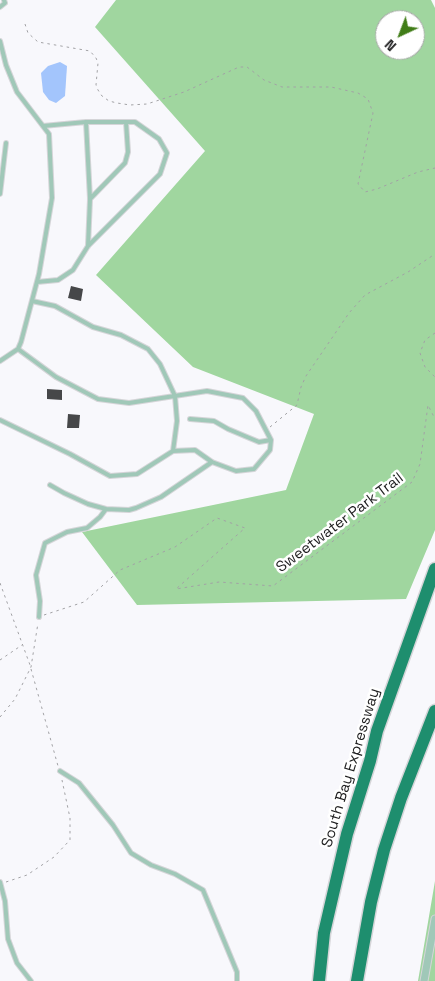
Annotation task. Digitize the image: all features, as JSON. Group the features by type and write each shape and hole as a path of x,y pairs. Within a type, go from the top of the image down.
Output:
{"highway":[{"name":"South Bay Expressway","path":"319,981 324,933 347,834 370,761 377,730 435,569"},
{"path":"357,981 369,911 384,850 401,798 435,711"}],"street":[{"path":"424,981 435,918"}],"lane":[{"path":"0,7 5,3 4,0"},
{"path":"0,41 16,92 49,134 52,198 38,282 21,342 18,349 0,361"},
{"path":"38,282 58,280 73,270 88,246 160,174 167,153 159,139 135,122 86,122 43,126"},
{"path":"86,122 90,199 88,246"},
{"path":"90,199 125,163 128,152 126,122"},
{"path":"0,194 6,143"},
{"path":"32,301 55,306 93,327 121,335 148,350 160,364 175,396 177,421 174,451"},
{"path":"0,420 110,476 137,474 174,451 195,450 212,462 236,471 254,469 270,450 271,440 267,430 256,411 243,398 207,391 129,403 98,399 56,377 18,349"},
{"path":"190,419 214,421 259,442 271,440"},
{"path":"50,485 79,501 106,510 136,508 161,497 212,462"},
{"path":"39,617 40,601 36,575 45,542 67,532 87,528 100,518 106,510"},
{"path":"60,771 79,783 113,825 131,853 151,865 175,874 203,890 238,972 237,981"},
{"path":"1,883 5,901 8,940 17,963 31,981"}],"path":[{"path":"25,24 28,33 38,42 90,50 98,63 96,84 98,90 109,101 118,103 130,105 147,104 184,92 239,67 247,67 264,80 282,87 331,87 358,93 368,99 373,113 358,184 359,188 365,192 418,172 435,168"},
{"path":"267,430 297,404 306,376 350,313 365,295 408,272 435,254"},
{"path":"435,333 425,340 420,354 425,367 435,377"},
{"name":"Sweetwater Park Trail","path":"39,617 84,602 120,570 175,547 217,518 245,528 176,589 219,582 273,586 412,482 420,464 428,405 435,419"},
{"path":"0,583 31,667 60,771 70,818 70,840 54,857 26,875 1,883"},
{"path":"0,717 15,699 31,667 39,617"},
{"path":"0,660 23,644"}],"green space":[{"path":"116,0 431,0 435,8 435,530 406,599 137,605 82,532 286,490 314,414 193,367 96,275 205,151 95,27"},
{"path":"435,881 435,981 418,981"}],"water":[{"path":"60,62 67,66 65,96 56,103 49,100 43,92 41,73 48,66"}],"building":[{"path":"71,286 83,289 81,301 68,298"},
{"path":"47,389 62,390 62,400 47,399"},
{"path":"68,414 80,415 79,428 67,428"}]}
